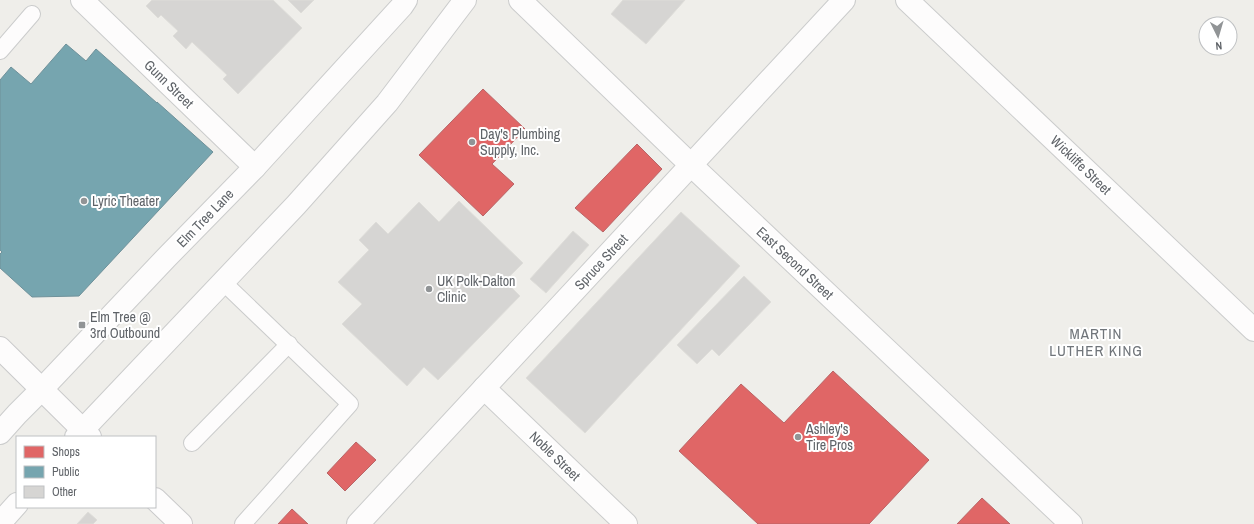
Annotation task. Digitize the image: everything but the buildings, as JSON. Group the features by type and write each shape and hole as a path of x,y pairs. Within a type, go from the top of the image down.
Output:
{"street":[{"name":"Gunn Street","path":"82,0 255,167"},
{"name":"Elm Tree Lane","path":"0,433 166,258 255,167 397,12 406,0"},
{"path":"0,348 42,389 83,435 223,282 296,205 388,103 430,49 465,0"},
{"name":"East Second Street","path":"520,0 1071,524"},
{"name":"Spruce Street","path":"358,524 844,0"},
{"name":"Wickliffe Street","path":"907,0 1254,330"},
{"name":"Noble Street","path":"484,388 626,524"},
{"path":"156,500 181,524"},
{"path":"0,523 16,505"}],"lane":[{"path":"0,51 32,14"},
{"path":"223,282 350,404 243,524"},
{"path":"192,443 289,344"}],"place":[{"name":"Day's Plumbing Supply, Inc.","path":"472,142"},
{"name":"Lyric Theater","path":"84,201"},
{"name":"UK Polk-Dalton Clinic","path":"429,289"},
{"name":"Elm Tree @ 3rd Outbound","path":"82,325"},
{"name":"Ashley's Tire Pros","path":"798,437"}],"district":[{"name":"MARTIN LUTHER KING","path":"1096,342"}]}
